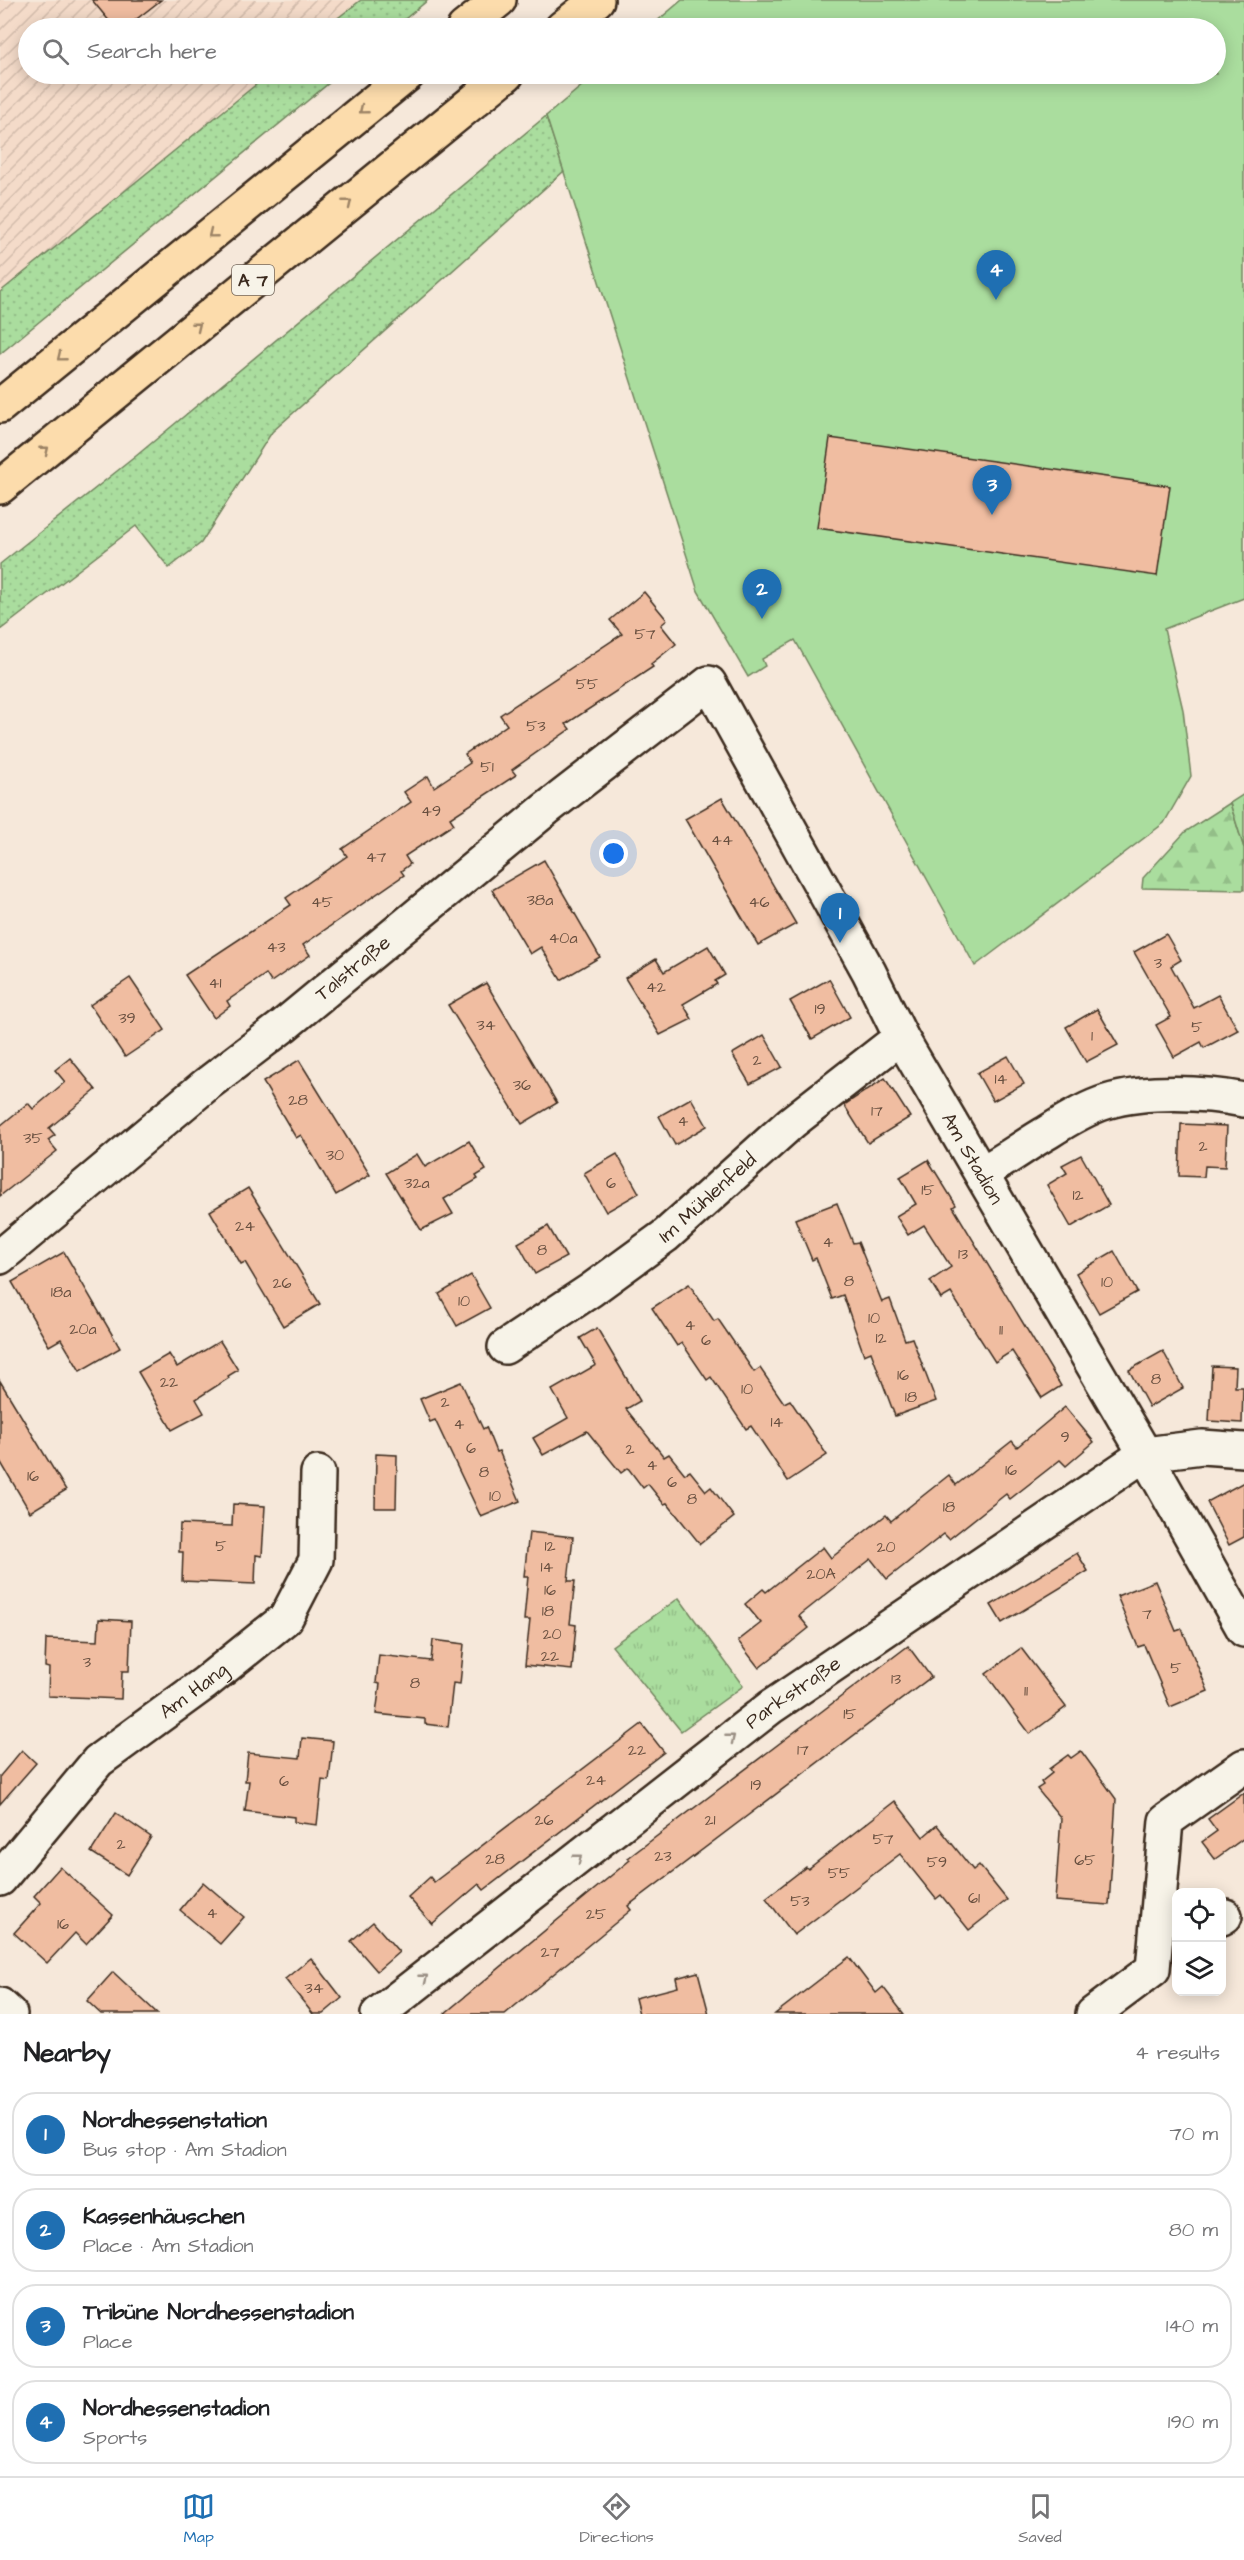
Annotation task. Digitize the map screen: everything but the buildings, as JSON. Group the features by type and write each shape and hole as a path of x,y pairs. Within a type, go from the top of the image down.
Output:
{"highway":[{"path":"476,18 499,0"},
{"path":"574,18 597,0"},
{"path":"0,406 396,84"},
{"name":"A 7","path":"0,487 495,84"}],"street":[{"name":"Am Stadion","path":"709,683 869,972 901,1037 1145,1454 1244,1630"},
{"name":"Talstraße","path":"0,1257 215,1078 291,1019 546,809 709,683"},
{"name":"Im Mühlenfeld","path":"505,1347 591,1290 665,1236 792,1122 901,1037"},
{"path":"981,1173 1048,1132 1106,1102 1149,1095 1193,1093 1244,1100"},
{"name":"Parkstraße","path":"378,2014 771,1707 1145,1454 1202,1447 1244,1450"},
{"name":"Am Hang","path":"0,1880 98,1761 205,1683 286,1618 316,1560 318,1473"},
{"path":"1093,2014 1165,1960 1166,1821 1244,1766"},
{"path":"0,2005 10,2014"}],"shaded area":[{"path":"0,0 361,0 338,18 18,18 18,84 257,84 0,292"}],"green space":[{"path":"361,0 428,0 406,18 338,18"},
{"path":"682,0 1244,0 1244,598 1164,629 1183,710 1191,776 1164,823 975,966 795,640 762,659 765,666 748,677 698,591 546,116 584,84 1226,84 1226,18 661,18"},
{"path":"257,84 328,84 0,354 0,292"},
{"path":"546,116 564,171 272,432 201,543 169,568 136,526 0,630 0,564 136,456"},
{"path":"1244,794 1244,848 1230,803"},
{"path":"1230,803 1244,848 1244,890 1142,888 1143,878 1185,832"},
{"path":"679,1598 743,1686 681,1731 612,1646"}],"place":[{"name":"Nordhessenstadion","path":"996,300"},
{"name":"Tribüne Nordhessenstadion","path":"992,515"},
{"name":"Kassenhäuschen","path":"762,619"},
{"name":"Nordhessenstation","path":"840,943"}]}
